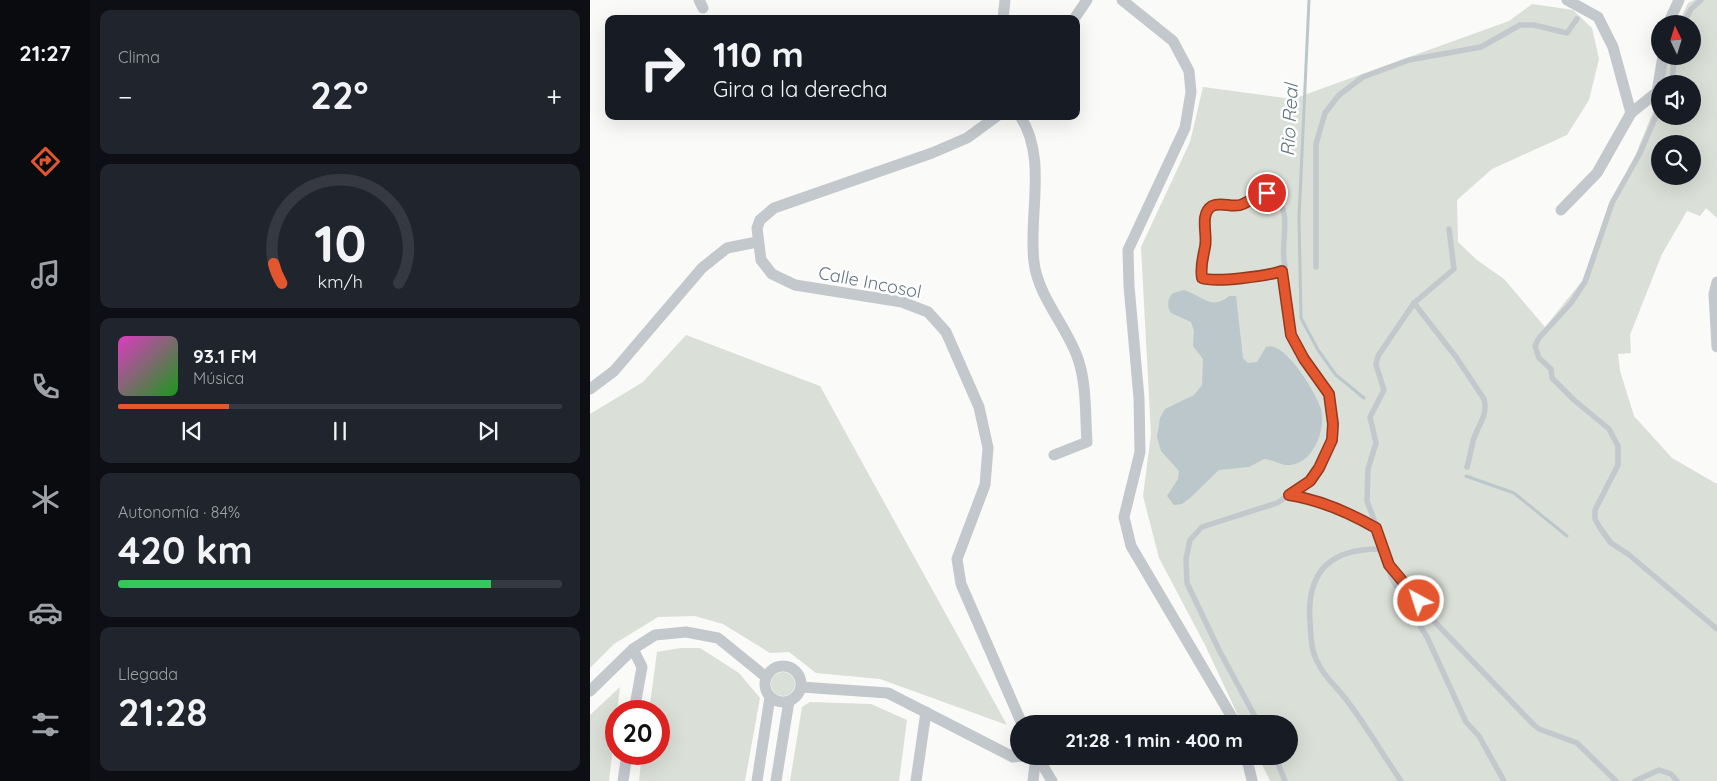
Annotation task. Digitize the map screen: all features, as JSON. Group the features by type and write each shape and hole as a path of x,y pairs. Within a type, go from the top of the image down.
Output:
{"street":[{"path":"1003,15 1005,0"},
{"path":"1077,15 1087,0"},
{"path":"1122,0 1173,41 1189,71 1191,92 1185,128 1128,250 1140,452 1124,517 1131,546 1231,715"},
{"path":"1567,0 1598,17 1613,47 1631,113"},
{"path":"1672,15 1679,0"},
{"path":"1561,210 1597,173 1631,113 1657,92 1662,65"},
{"name":"Calle Incosol","path":"992,120 967,138 932,153 774,208 760,220 757,228 757,242 760,260 772,274 795,285 902,302 928,312 946,332 979,407 988,448 986,485 957,559 961,584 1018,715"},
{"path":"1022,120 1034,160 1034,264 1048,302 1078,358 1082,380 1087,442 1054,455"},
{"path":"590,389 614,371 702,268 727,248 757,242"},
{"path":"1717,282 1714,294 1717,347"},
{"path":"590,691 633,649 655,635 686,632 718,638 766,677"},
{"path":"633,649 642,667 636,700"},
{"path":"785,666 799,675 801,687 797,696 790,701 779,702 770,697 765,688 766,677 774,668 785,666"},
{"path":"801,687 888,693 1010,755"},
{"path":"757,781 770,697"},
{"path":"776,781 790,701"},
{"path":"916,781 926,712"},
{"path":"622,781 625,765"},
{"path":"1033,781 1035,765"},
{"path":"1042,765 1052,781"},
{"path":"1248,765 1252,780"}],"lane":[{"path":"1688,15 1691,9 1701,0"},
{"path":"1316,267 1316,144 1325,113 1339,95 1363,77 1409,60 1481,47 1520,25 1534,25 1567,33 1577,19"},
{"path":"1652,125 1640,153 1612,202 1585,282 1571,303 1539,338 1535,346 1539,358 1551,368 1552,378 1574,400 1609,429 1618,446 1618,465 1595,510 1595,519 1600,528 1611,543 1628,554 1717,629"},
{"path":"1254,715 1219,650 1187,583 1186,548 1190,540 1202,527 1247,514 1277,502 1310,481 1326,457 1332,440 1333,424 1329,394 1304,359 1291,335 1282,271 1211,281 1202,278 1201,268 1206,246 1205,219 1207,212 1216,205 1243,204 1261,193 1274,195 1278,199 1285,216 1283,256 1285,266"},
{"path":"1449,229 1454,270 1414,303 1378,356 1376,365 1384,390 1370,413 1376,443 1367,481 1368,509 1385,549 1397,589 1428,637 1466,722 1479,736 1504,781"},
{"path":"1414,303 1456,357 1484,399 1483,420 1475,436 1467,467"},
{"path":"1289,495 1321,501 1345,511 1376,528"},
{"path":"1385,549 1355,550 1336,557 1325,566 1316,578 1311,593 1311,644 1318,664 1347,700 1401,781"},
{"path":"1389,565 1430,618 1533,724 1539,729 1577,743 1616,781"},
{"path":"1279,765 1286,781"},
{"path":"1635,781 1659,770 1671,774 1677,781"}],"shaded area":[{"path":"1694,0 1717,0 1717,218 1706,208 1700,216 1687,211 1662,254 1630,335 1631,353 1618,354 1620,371 1634,416 1672,458 1717,484 1717,781 1270,781 1262,765 1298,765 1298,715 1238,715 1205,645 1159,558 1143,496 1151,434 1141,247 1190,142 1203,87 1293,99 1509,21 1532,4 1573,10 1592,28 1599,59 1589,100 1567,135 1492,169 1457,200 1458,242 1477,260 1504,279 1545,327 1582,281 1607,213 1635,156 1651,117 1651,125 1701,125 1701,75 1660,75 1664,65 1701,65 1701,15 1682,15 1688,3"},
{"path":"1184,290 1212,302 1223,300 1229,296 1236,296 1243,358 1248,363 1257,362 1266,347 1273,347 1282,351 1299,369 1313,392 1321,409 1322,426 1312,452 1298,463 1287,465 1264,459 1249,467 1219,470 1190,498 1182,504 1174,505 1167,496 1178,479 1179,471 1161,451 1157,437 1160,418 1165,409 1194,395 1202,385 1203,359 1193,346 1194,331 1191,322 1171,313 1168,303 1173,293"},
{"path":"686,335 820,386 1007,725 880,679 816,673 789,652 770,653 723,624 695,616 658,617 614,644 590,668 590,414 643,382"},
{"path":"681,648 700,648 739,673 760,698 745,781 639,781 641,765 670,765 670,700 650,700 657,652"},
{"path":"783,672 788,673 794,679 794,689 788,695 783,696 778,695 772,689 771,684 772,679 778,673"},
{"path":"620,687 618,700 606,700"},
{"path":"605,701 605,765 611,765 609,781 590,781 590,715"},
{"path":"810,702 871,704 907,720 899,781 790,781 802,707"}],"waterway":[{"name":"Rio Real","path":"1309,0 1299,218 1301,318 1318,350 1336,375 1364,398"},
{"name":"Rio Real","path":"1466,476 1514,493 1567,536"}],"route":[{"path":"1267,193 1261,193 1237,206 1223,204 1212,206 1207,212 1205,219 1206,246 1202,256 1201,268 1202,278 1211,281 1282,271 1290,316 1291,335 1304,359 1329,394 1333,424 1332,440 1326,457 1310,481 1289,495 1321,501 1345,511 1376,528 1385,549 1389,565 1419,601"}]}
